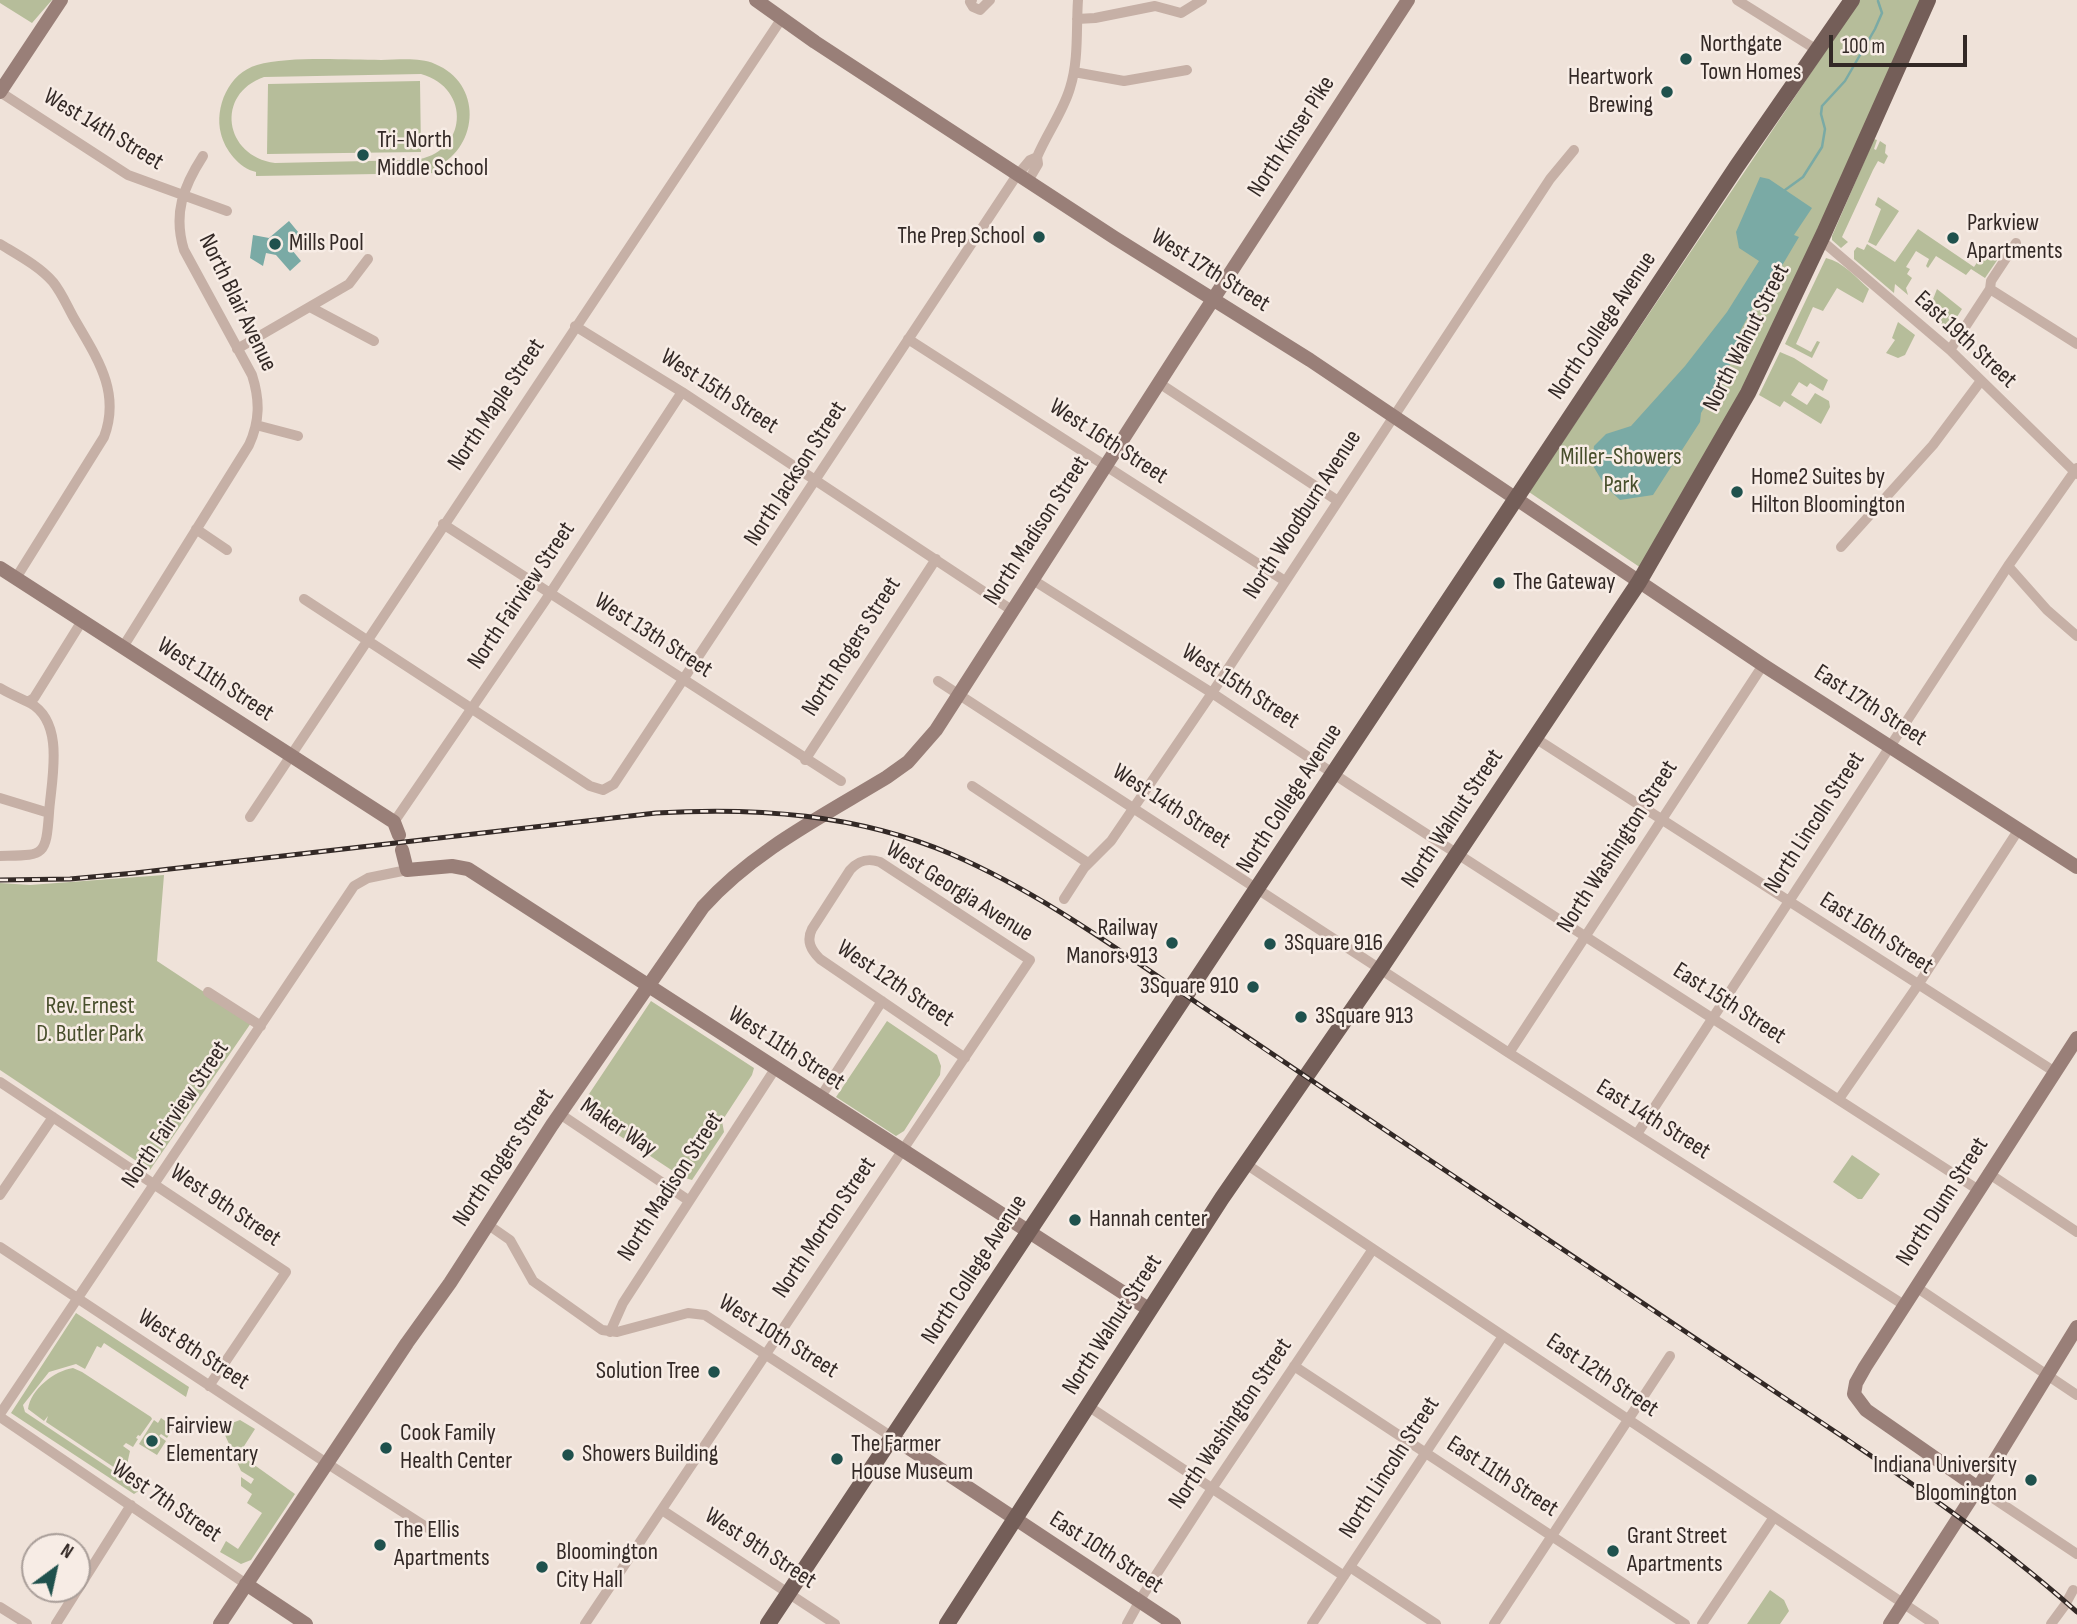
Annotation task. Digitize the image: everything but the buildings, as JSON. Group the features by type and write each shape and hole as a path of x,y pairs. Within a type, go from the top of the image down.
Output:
{"main road":[{"name":"North College Avenue","path":"768,1624 1186,992 1258,889 1516,499 1852,0"},
{"name":"North Walnut Street","path":"947,1624 1246,1164 1458,855 1639,582 1748,393 1821,240 1928,0"}],"street":[{"path":"0,92 61,0"},
{"name":"West 17th Street","path":"756,0 1023,178 1393,416 1639,582"},
{"path":"972,0 970,2 973,7 980,10 990,0"},
{"path":"1078,0 1074,72 1124,81 1187,70"},
{"path":"1077,19 1095,19 1154,6 1181,12 1202,0"},
{"name":"North Kinser Pike","path":"1213,299 1408,0"},
{"path":"1737,0 1817,50"},
{"name":"North Maple Street","path":"250,817 782,18"},
{"name":"North Jackson Street","path":"471,709 590,786 603,790 614,784 908,339 1023,178 1038,164 1037,157 1062,109 1074,72"},
{"name":"West 14th Street","path":"0,92 128,175 227,211"},
{"name":"North Woodburn Avenue","path":"1064,899 1088,863 1111,841 1212,693 1549,178 1574,150"},
{"name":"North Blair Avenue","path":"123,647 249,445 256,425 258,405 255,385 184,250 178,221 182,194 203,156"},
{"name":"East 19th Street","path":"1821,240 1950,350 1980,382 2076,471"},
{"path":"1950,350 2016,243"},
{"path":"0,244 39,270 56,286 100,363 107,380 110,399 104,437 16,578"},
{"path":"237,349 349,284 368,259"},
{"path":"1990,289 2077,344"},
{"name":"North Madison Street","path":"887,777 920,749 959,697 1213,299"},
{"path":"310,307 374,341"},
{"name":"West 15th Street","path":"575,326 682,392 1013,611"},
{"name":"West 16th Street","path":"908,339 1285,581"},
{"path":"1841,547 1933,445 1980,382"},
{"path":"1159,383 1338,501"},
{"name":"North Fairview Street","path":"396,828 471,709 682,392"},
{"path":"256,425 298,436"},
{"name":"North Lincoln Street","path":"1637,1134 2008,566 2076,471"},
{"name":"West 13th Street","path":"443,524 841,781"},
{"path":"196,529 227,550"},
{"name":"North Rogers Street","path":"806,760 936,559"},
{"path":"2008,566 2064,628 2077,636"},
{"name":"West 11th Street","path":"0,568 289,755 396,828"},
{"name":"West 15th Street","path":"1033,580 1212,693 1458,855"},
{"name":"East 17th Street","path":"1639,582 2077,867"},
{"path":"304,599 471,709"},
{"path":"29,702 82,621"},
{"name":"North Washington Street","path":"1509,1053 1763,665"},
{"name":"West 14th Street","path":"938,681 1381,968"},
{"path":"0,688 21,701 29,702 46,719 53,746 47,842 39,852 32,855 0,856"},
{"name":"East 16th Street","path":"1535,738 2055,1072"},
{"name":"North Rogers Street","path":"220,1624 450,1283 560,1114 703,907 744,867 887,777"},
{"path":"972,786 1088,863"},
{"path":"0,798 49,813"},
{"path":"1839,1099 2019,829"},
{"path":"402,850 407,870"},
{"name":"East 15th Street","path":"1458,855 1977,1189"},
{"name":"West 12th Street","path":"866,860 857,863 850,870 809,938 812,950 818,957 965,1058"},
{"name":"West Georgia Avenue","path":"866,860 880,862 1030,960"},
{"name":"West 11th Street","path":"407,870 463,867 1150,1310"},
{"name":"North Fairview Street","path":"0,1415 354,886 368,878 407,870"},
{"name":"North Morton Street","path":"585,1624 1030,960"},
{"name":"East 14th Street","path":"1381,968 1509,1053 1905,1305"},
{"path":"208,992 261,1026"},
{"path":"820,1098 882,1001"},
{"name":"North Dunn Street","path":"1978,1488 1866,1410 1854,1394 1856,1383 1977,1189 2077,1038"},
{"name":"North Madison Street","path":"610,1332 623,1303 775,1069"},
{"name":"West 9th Street","path":"0,1082 286,1272 209,1386"},
{"name":"Maker Way","path":"560,1114 688,1200"},
{"path":"0,1195 53,1117"},
{"name":"East 12th Street","path":"1246,1164 1934,1624"},
{"path":"1988,1173 2077,1232"},
{"path":"487,1224 510,1240 529,1276 537,1285 602,1330 610,1332"},
{"name":"West 8th Street","path":"0,1247 434,1532"},
{"name":"North Washington Street","path":"1127,1624 1213,1489 1373,1249"},
{"path":"1916,1287 2077,1395"},
{"name":"West 10th Street","path":"610,1332 688,1313 705,1315 1014,1519"},
{"path":"1890,1624 2077,1327"},
{"name":"North Lincoln Street","path":"1312,1624 1503,1336"},
{"path":"1494,1624 1670,1356"},
{"name":"East 11th Street","path":"1294,1366 1685,1624"},
{"path":"1088,1406 1213,1489 1436,1624"},
{"name":"West 7th Street","path":"0,1415 306,1624"},
{"path":"1978,1488 2077,1554"},
{"path":"55,1624 131,1505"},
{"name":"West 9th Street","path":"662,1510 835,1624"},
{"path":"1702,1624 1774,1517"},
{"name":"East 10th Street","path":"1014,1519 1174,1624"},
{"path":"2051,1624 2063,1606 2062,1603 2075,1587"},
{"path":"0,1606 27,1624"}],"green space":[{"path":"0,0 52,0 32,23 0,3"},
{"name":"Miller-Showers Park","path":"1860,0 1922,0 1833,200 1742,392 1641,568 1529,492"},
{"path":"285,60 422,60 450,73 461,85 468,99 468,130 451,157 437,167 438,173 256,176 256,172 244,167 229,152 219,124 222,102 231,83 247,69","holes":["421,74 438,81 449,92 455,106 457,120 453,134 445,146 432,155 414,160 275,163 258,158 245,149 236,137 232,124 232,110 238,97 248,85 264,77"]},
{"path":"420,81 421,152 267,154 268,84"},
{"path":"1874,139 1877,140 1874,149 1876,150 1880,141 1886,145 1885,153 1888,156 1884,164 1878,161 1873,170 1842,237 1848,242 1841,248 1832,240 1832,236"},
{"path":"1878,197 1899,211 1876,246 1868,242 1881,209 1875,205"},
{"path":"1918,229 1974,267 1980,258 1985,261 1996,251 1998,259 1985,278 1971,269 1966,275 1936,256 1928,268 1926,266 1929,259 1916,251 1906,267 1910,269 1907,274 1912,278 1906,288 1908,295 1895,284 1894,293 1854,259 1857,247 1864,250 1867,244 1895,262"},
{"path":"1826,258 1844,266 1869,289 1863,303 1837,288 1823,311 1813,307 1796,344 1811,352 1817,341 1820,342 1812,358 1785,344"},
{"path":"1937,289 1962,309 1947,329 1928,312"},
{"path":"1898,322 1915,335 1905,355 1898,358 1886,353 1895,340 1892,338"},
{"path":"1780,352 1828,380 1823,391 1810,383 1807,387 1799,382 1791,395 1807,405 1815,393 1829,401 1830,407 1821,424 1784,401 1780,407 1759,395"},
{"name":"Rev. Ernest D. Butler Park","path":"164,875 157,961 251,1023 150,1170 0,1070 0,883 30,885"},
{"path":"651,1001 754,1068 722,1121 724,1132 692,1180 682,1177 579,1109"},
{"path":"887,1021 937,1055 941,1066 940,1075 904,1131 896,1136 836,1097"},
{"path":"1852,1155 1880,1174 1862,1199 1833,1182"},
{"path":"76,1313 189,1387 186,1397 104,1343 101,1348 97,1346 85,1369 76,1364 49,1372 23,1405 25,1412 118,1474 141,1482 138,1487 140,1490 134,1494 11,1413"},
{"path":"73,1368 151,1417 133,1447 126,1443 123,1446 130,1451 128,1472 118,1470 46,1422 48,1416 44,1421 28,1409 44,1382"},
{"path":"161,1418 174,1427 167,1438 161,1434 159,1436 166,1441 157,1455 139,1444 154,1420 158,1423"},
{"path":"240,1420 255,1429 239,1454 295,1494 251,1560 241,1564 220,1552 226,1541 238,1549 262,1513 247,1503 252,1494 241,1486 241,1477 251,1484 254,1479 241,1471 225,1435 232,1423"},
{"path":"1770,1590 1784,1600 1789,1611 1780,1624 1747,1624"}],"water":[{"path":"1760,177 1769,179 1812,208 1794,235 1799,237 1767,291 1756,302 1738,335 1739,349 1701,413 1700,422 1653,495 1620,500 1605,486 1592,464 1594,446 1606,434 1631,426 1685,366 1727,312 1759,261 1739,248 1736,232"},
{"name":"Mills Pool","path":"289,221 303,238 292,250 301,261 290,271 276,255 266,253 263,266 250,258 253,235 269,238"}],"waterway":[{"path":"1785,190 1803,177 1822,147 1825,129 1822,106 1845,81 1875,29 1882,13 1878,1"}],"railway":[{"path":"0,880 70,879 135,873 656,813 694,811 806,816 879,830 915,841 984,869 1047,904 1109,944 1891,1469 2005,1552 2077,1612"}],"place":[{"name":"Northgate Town Homes","path":"1686,59"},
{"name":"Heartwork Brewing","path":"1667,92"},
{"name":"Tri-North Middle School","path":"363,155"},
{"name":"The Prep School","path":"1039,237"},
{"name":"Parkview Apartments","path":"1953,238"},
{"name":"Mills Pool","path":"275,244"},
{"name":"Home2 Suites by Hilton Bloomington","path":"1737,492"},
{"name":"The Gateway","path":"1499,583"},
{"name":"Railway Manors 913","path":"1172,943"},
{"name":"3Square 916","path":"1270,944"},
{"name":"3Square 910","path":"1253,987"},
{"name":"3Square 913","path":"1301,1017"},
{"name":"Hannah center","path":"1075,1220"},
{"name":"Solution Tree","path":"714,1372"},
{"name":"Fairview Elementary","path":"152,1441"},
{"name":"Cook Family Health Center","path":"386,1448"},
{"name":"Showers Building","path":"568,1455"},
{"name":"The Farmer House Museum","path":"837,1459"},
{"name":"Indiana University Bloomington","path":"2031,1480"},
{"name":"The Ellis Apartments","path":"380,1545"},
{"name":"Grant Street Apartments","path":"1613,1551"},
{"name":"Bloomington City Hall","path":"542,1567"}]}
